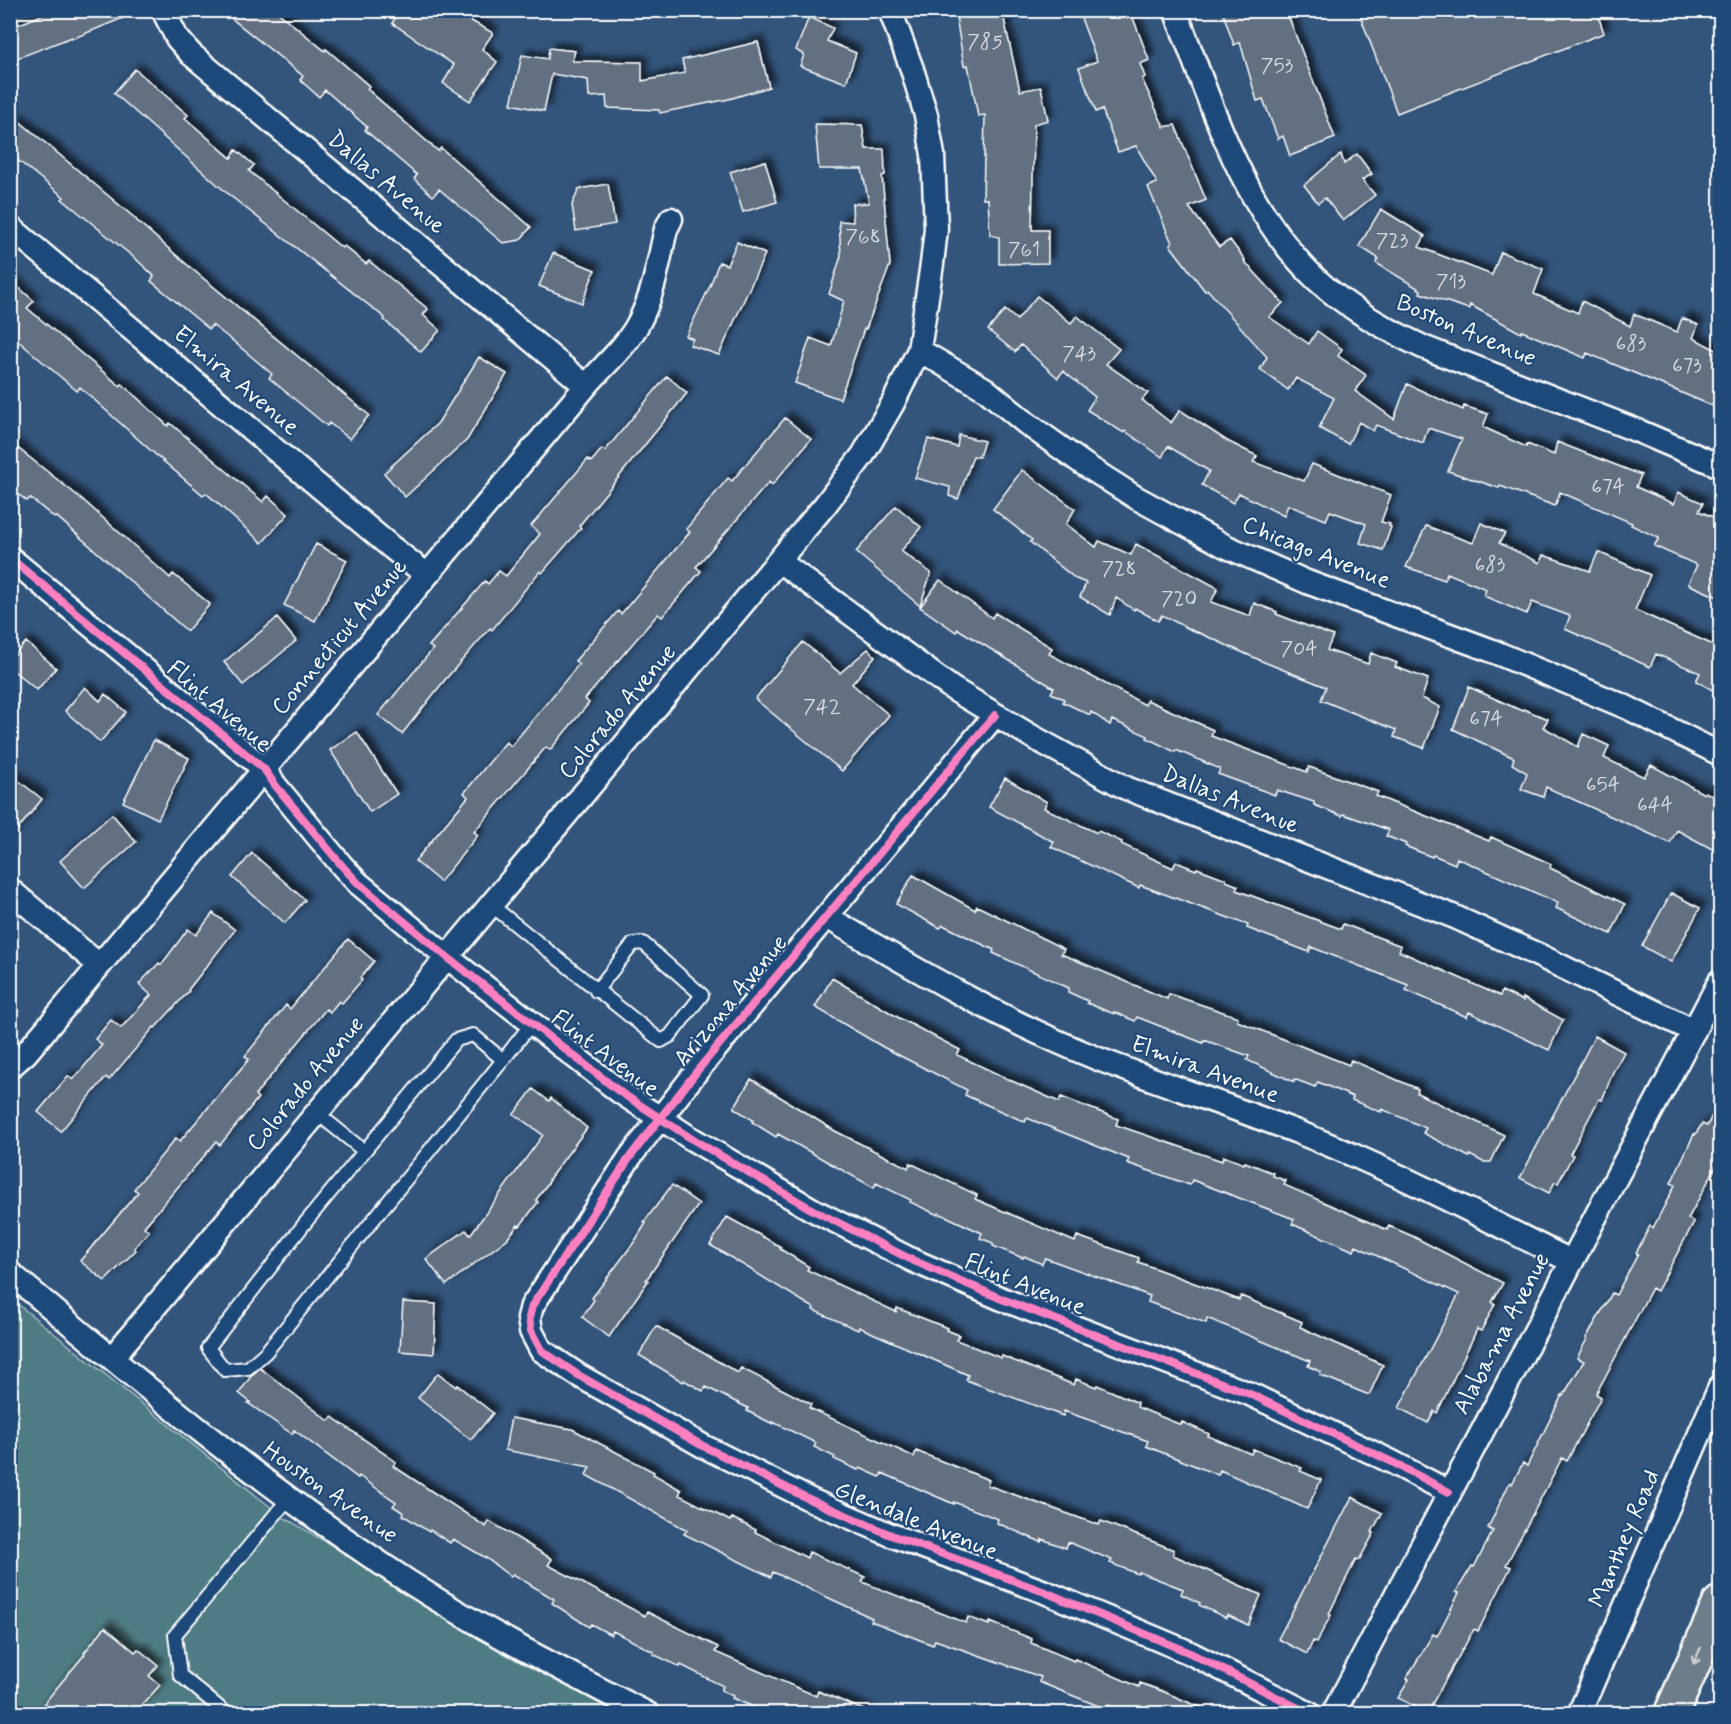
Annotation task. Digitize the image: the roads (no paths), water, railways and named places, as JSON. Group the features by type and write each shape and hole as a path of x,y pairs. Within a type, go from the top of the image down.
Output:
{"highway":[{"path":"1671,1713 1720,1603"}],"street":[{"name":"Dallas Avenue","path":"163,10 177,38 190,54 586,386"},
{"name":"Colorado Avenue","path":"112,1358 779,561 863,455 893,403 919,350 936,230 935,184 926,115 890,10"},
{"name":"Boston Avenue","path":"1175,10 1233,157 1261,211 1299,262 1342,301 1391,332 1423,347 1608,418 1720,466"},
{"name":"Connecticut Avenue","path":"10,1067 26,1053 633,332 650,295 666,229 671,219"},
{"name":"Elmira Avenue","path":"10,227 427,575"},
{"name":"Chicago Avenue","path":"919,350 985,389 1036,430 1125,491 1225,546 1307,582 1491,650 1626,707 1720,754"},
{"name":"Flint Avenue","path":"10,558 264,770 358,883 447,957 620,1092 660,1119 813,1210 912,1260 1002,1299 1250,1394 1449,1492"},
{"name":"Dallas Avenue","path":"779,561 953,689 1126,788 1455,917 1694,1031"},
{"name":"Arizona Avenue","path":"531,1331 529,1318 532,1306 630,1157 697,1071 995,715"},
{"path":"10,890 99,965"},
{"name":"Elmira Avenue","path":"827,917 954,991 1017,1023 1095,1058 1306,1136 1411,1182 1571,1261"},
{"name":"Alabama Avenue","path":"1333,1713 1720,981"},
{"name":"Houston Avenue","path":"10,1273 239,1462 409,1582 570,1673 648,1713"},
{"name":"Glendale Avenue","path":"531,1331 533,1340 540,1350 578,1375 703,1446 811,1500 891,1535 1103,1615 1188,1652 1310,1713"},
{"name":"Manthey Road","path":"1579,1713 1720,1387"}],"lane":[{"path":"491,905 596,990 661,1041 670,1036 702,995 643,943 633,944 596,990"},
{"path":"503,1060 472,1035 456,1040 243,1301 208,1348 225,1370 248,1368 266,1352 503,1060 532,1023"},
{"path":"317,1113 364,1151"},
{"path":"227,1713 180,1675 175,1635 289,1498"}]}
